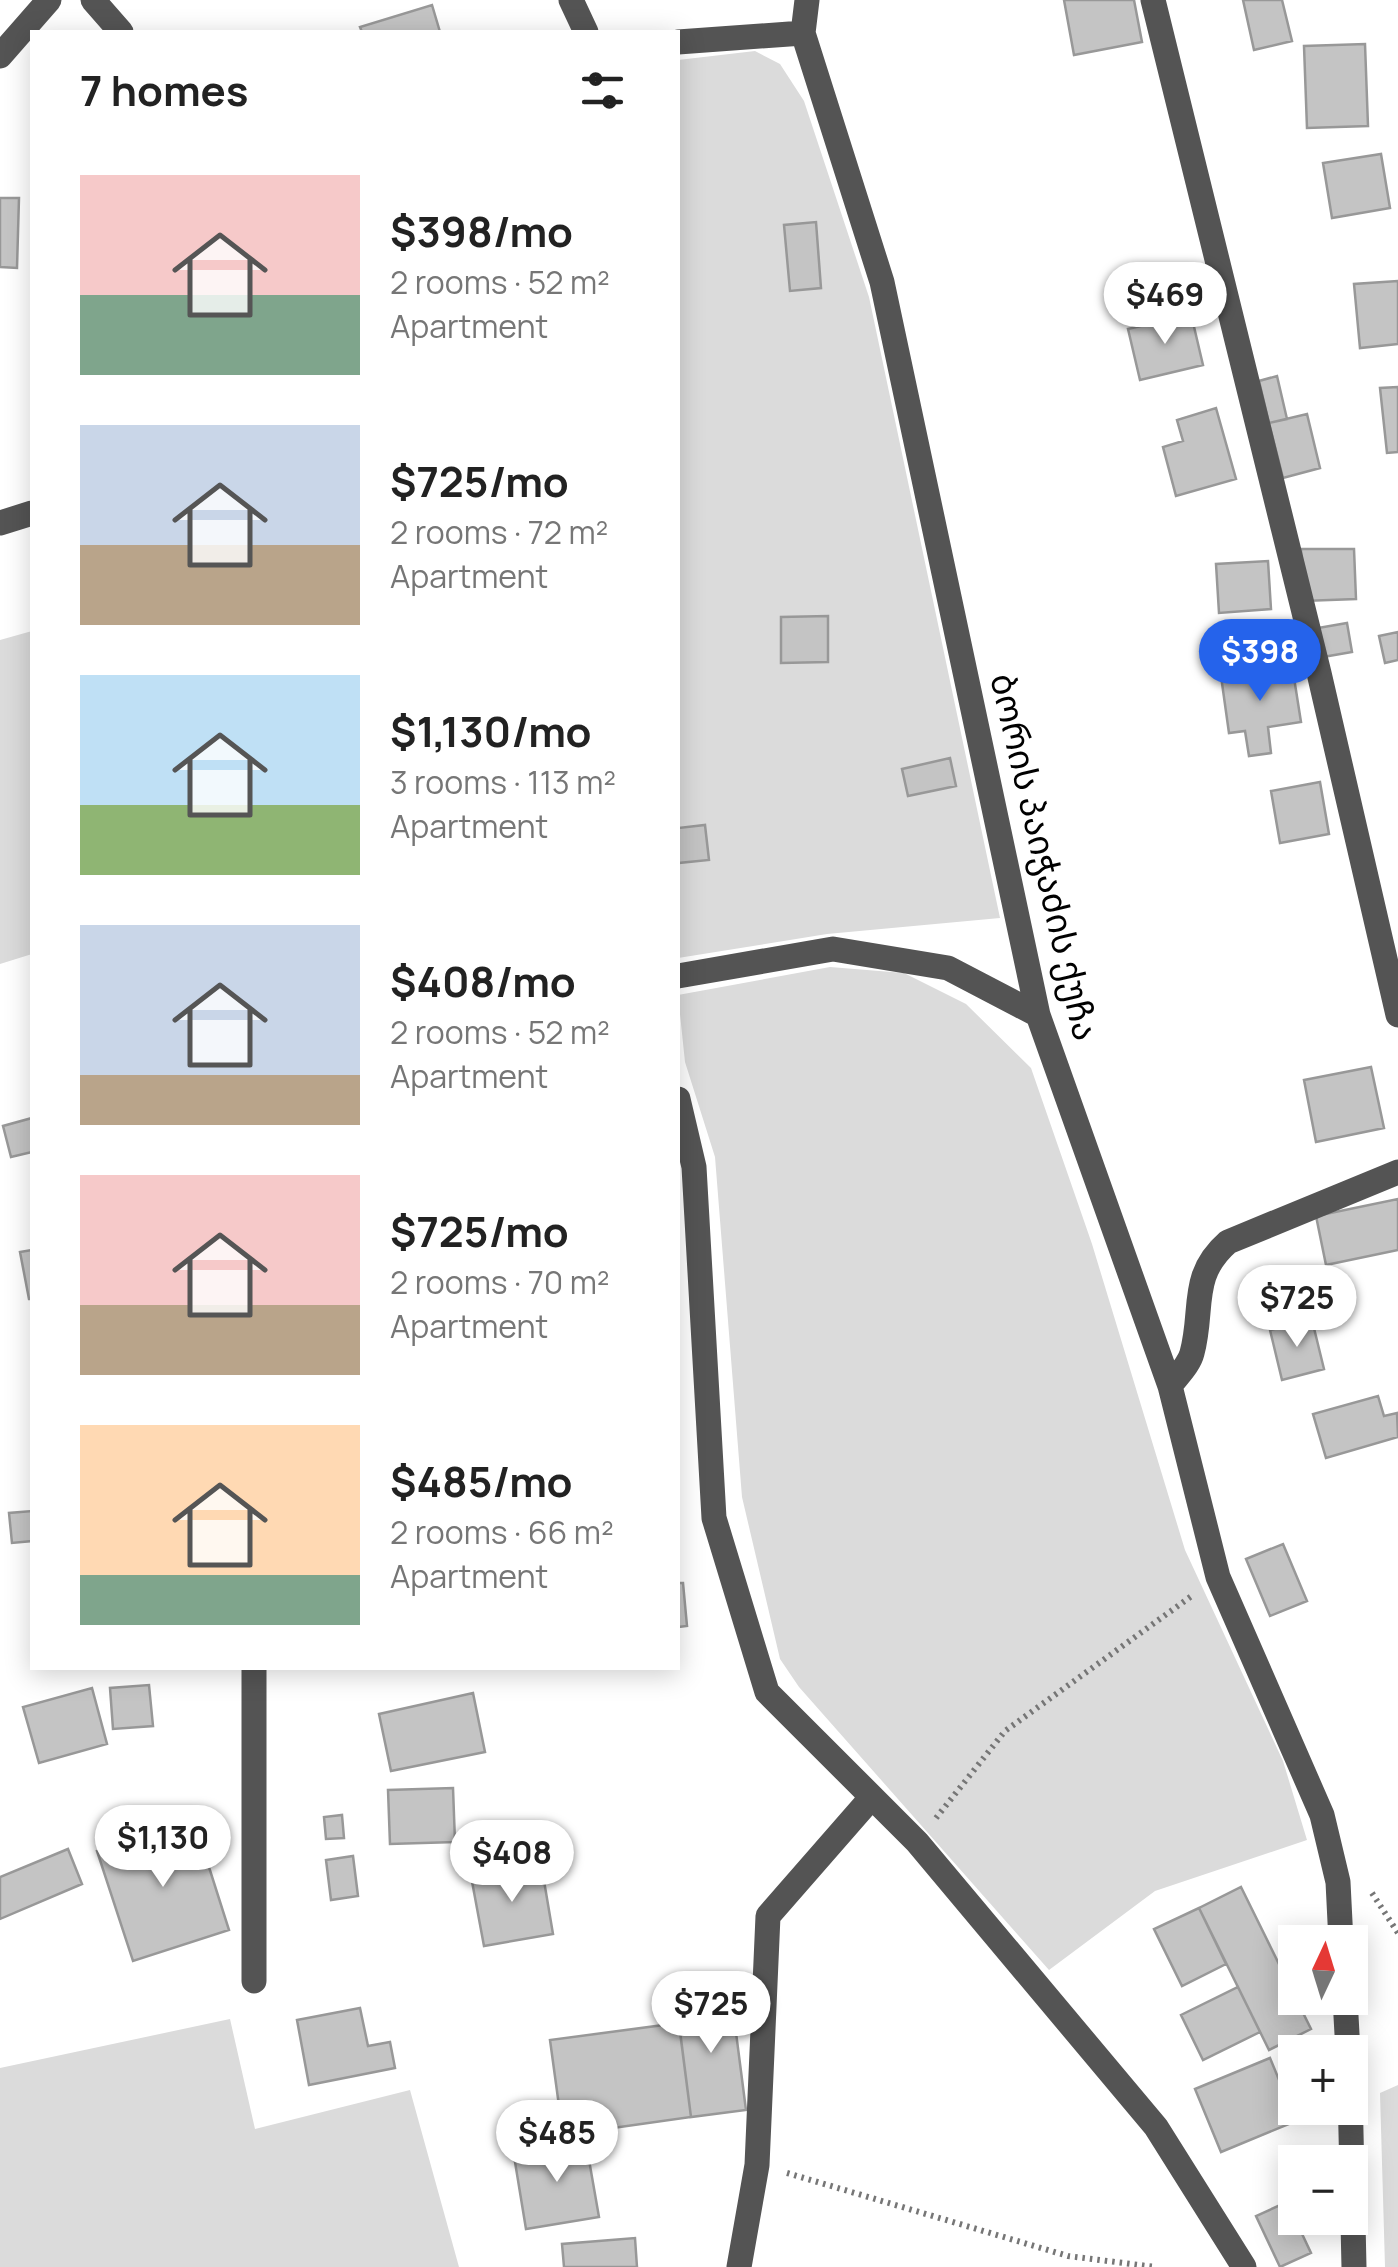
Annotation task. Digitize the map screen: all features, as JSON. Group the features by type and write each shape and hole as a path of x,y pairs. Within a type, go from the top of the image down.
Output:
{"street":[{"path":"0,56 50,0"},
{"path":"93,0 119,30"},
{"path":"572,0 585,30"},
{"name":"ბორის პაიჭაძის ქუჩა","path":"807,0 803,33 882,282 1038,1015 1170,1386 1218,1577 1322,1815 1338,1882 1341,1925"},
{"path":"1152,0 1320,673 1398,1015"},
{"path":"680,42 803,33"},
{"path":"0,523 30,514"},
{"path":"680,976 833,949 948,968 1038,1015"},
{"path":"680,1108 694,1167 714,1518 766,1692 917,1842 1156,2126 1244,2267"},
{"path":"1170,1386 1192,1356 1202,1278 1210,1257 1228,1242 1398,1172"},
{"path":"254,1670 254,1980"},
{"path":"738,2267 757,2164 768,1916 871,1798"},
{"path":"1351,2125 1354,2267"}],"path":[{"path":"917,1842 1005,1731 1218,1577"},
{"path":"757,2164 1068,2256 1155,2267"}],"shaded area":[{"path":"755,51 780,64 804,101 869,297 1000,918 827,934 680,958 680,60"},
{"path":"30,632 30,955 0,964 0,640"},
{"path":"830,967 904,973 966,1004 1031,1068 1092,1244 1185,1550 1283,1761 1307,1840 1155,1891 1049,1970 799,1687 780,1659 742,1497 715,1157 685,1062 680,995"},
{"path":"230,2019 255,2129 410,2090 459,2267 0,2267 0,2068"},
{"path":"1398,2085 1398,2267 1385,2267 1380,2093"}],"building":[{"path":"1064,0 1134,0 1142,42 1074,55"},
{"path":"1243,0 1282,0 1292,41 1254,50"},
{"path":"432,5 439,30 361,30 360,27"},
{"path":"1365,44 1368,126 1307,128 1304,46"},
{"path":"1381,154 1390,208 1332,218 1323,163"},
{"path":"0,198 19,198 17,268 0,267"},
{"path":"816,222 821,288 790,291 784,225"},
{"path":"1398,281 1398,344 1360,348 1354,284"},
{"path":"1191,314 1203,365 1140,380 1128,329"},
{"path":"1277,376 1287,419 1269,423 1259,381"},
{"path":"1398,387 1398,452 1387,453 1380,388"},
{"path":"1216,408 1236,479 1176,496 1163,447 1183,441 1177,420"},
{"path":"1307,414 1320,468 1283,478 1269,423"},
{"path":"1301,549 1354,549 1356,599 1303,601"},
{"path":"1268,561 1271,609 1219,613 1216,564"},
{"path":"828,616 828,662 781,663 781,617"},
{"path":"1347,623 1352,652 1323,657 1318,628"},
{"path":"1398,632 1398,660 1385,663 1379,636"},
{"path":"1292,665 1301,722 1268,727 1271,753 1249,756 1245,731 1229,733 1221,676"},
{"path":"950,758 956,786 908,796 902,769"},
{"path":"1320,782 1329,834 1280,843 1271,791"},
{"path":"705,825 709,860 680,863 680,828"},
{"path":"1371,1067 1384,1128 1316,1142 1304,1080"},
{"path":"30,1119 30,1152 11,1157 3,1126"},
{"path":"1398,1199 1398,1250 1326,1265 1316,1216"},
{"path":"30,1250 30,1299 29,1299 20,1252"},
{"path":"1312,1320 1324,1369 1282,1380 1270,1330"},
{"path":"1378,1396 1384,1416 1397,1413 1398,1437 1326,1458 1313,1414"},
{"path":"30,1511 30,1541 12,1543 9,1513"},
{"path":"1283,1544 1307,1601 1270,1616 1246,1559"},
{"path":"680,1583 683,1583 687,1626 680,1627"},
{"path":"149,1685 153,1726 113,1729 110,1688"},
{"path":"92,1688 107,1744 39,1763 23,1707"},
{"path":"473,1693 485,1752 391,1771 379,1714"},
{"path":"453,1788 455,1842 390,1844 388,1790"},
{"path":"342,1815 344,1838 326,1839 324,1817"},
{"path":"194,1820 229,1930 133,1961 97,1851"},
{"path":"68,1849 82,1884 0,1919 0,1877"},
{"path":"353,1856 358,1896 331,1900 326,1860"},
{"path":"541,1863 553,1934 484,1946 471,1876"},
{"path":"1241,1887 1278,1962 1278,2015 1304,2015 1311,2029 1299,2035 1278,2035 1278,2046 1269,2050 1199,1908"},
{"path":"1199,1908 1226,1964 1182,1986 1154,1929"},
{"path":"1238,1987 1260,2032 1203,2060 1181,2015"},
{"path":"731,1994 746,2110 691,2117 676,2001"},
{"path":"360,2008 368,2046 390,2042 395,2068 309,2085 297,2020"},
{"path":"679,2023 691,2117 563,2135 550,2040"},
{"path":"1270,2058 1278,2077 1278,2125 1286,2125 1221,2152 1195,2089"},
{"path":"585,2137 599,2217 526,2229 515,2162 536,2158 534,2146"},
{"path":"1278,2206 1278,2235 1303,2235 1311,2253 1280,2267 1256,2216"},
{"path":"635,2238 637,2267 564,2267 562,2244"}]}
